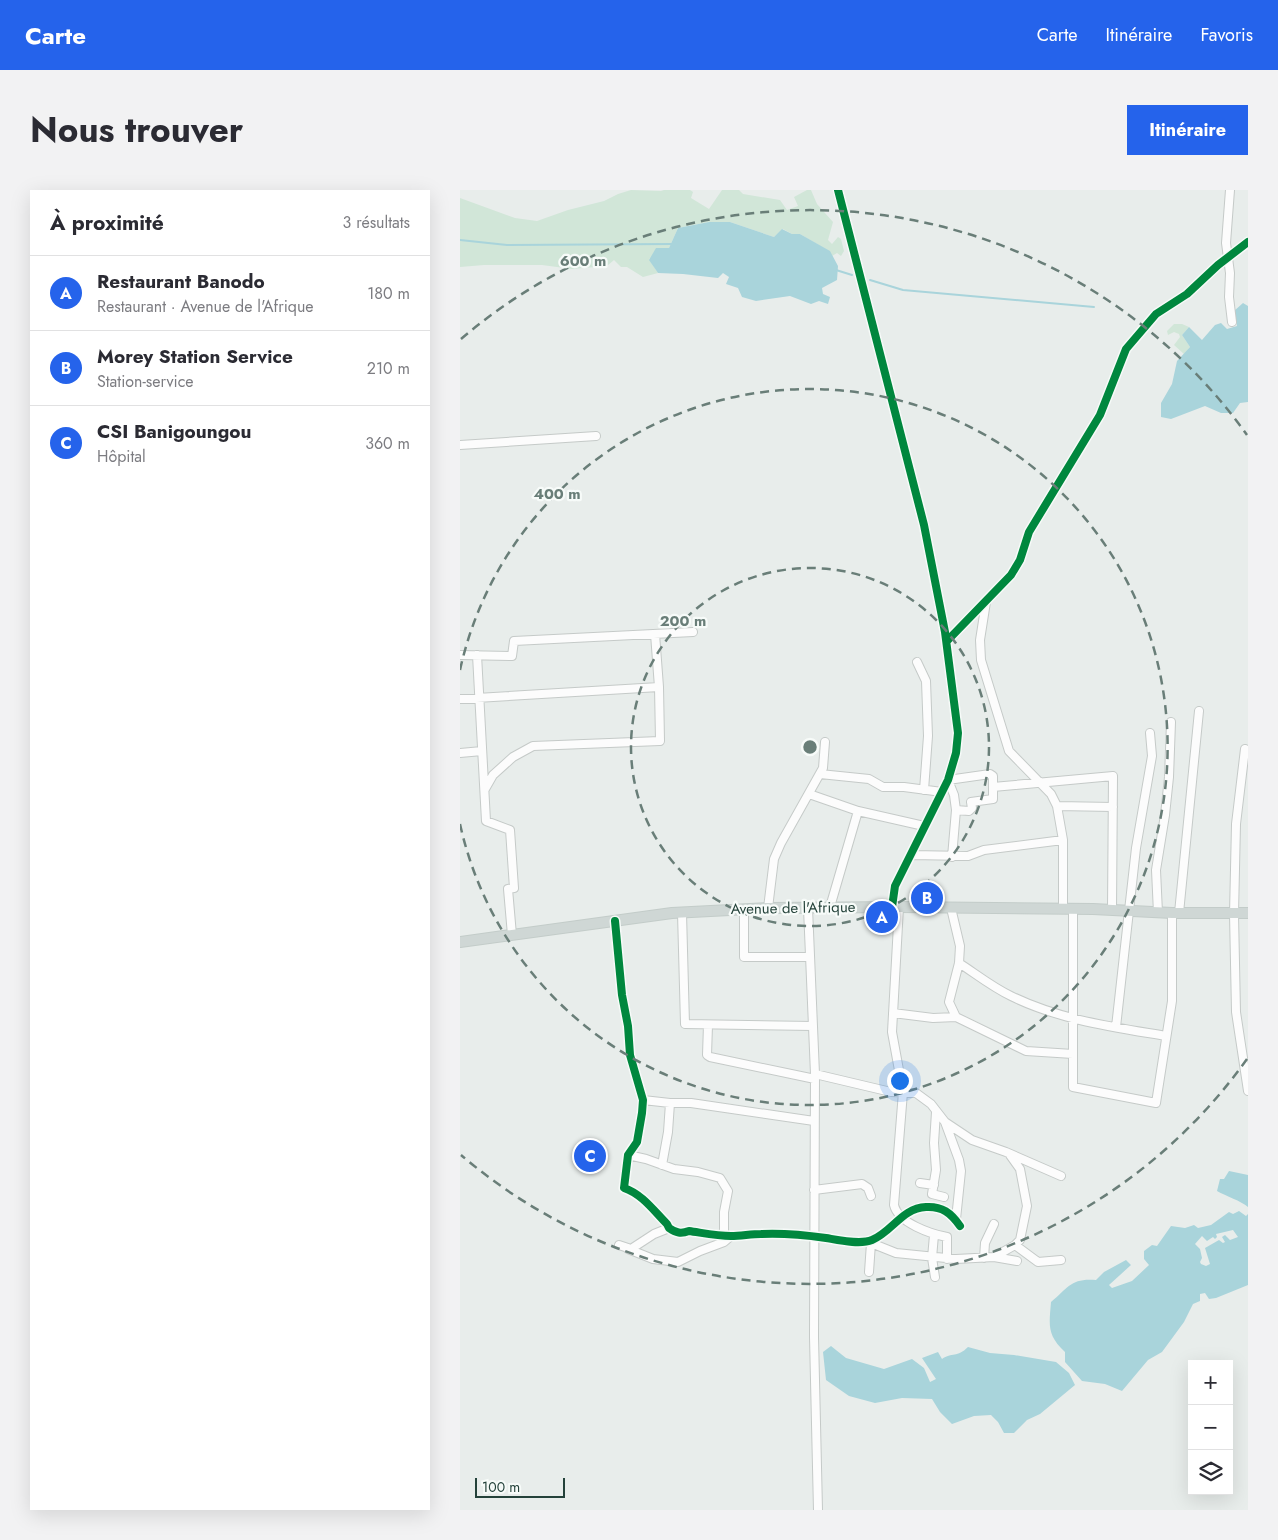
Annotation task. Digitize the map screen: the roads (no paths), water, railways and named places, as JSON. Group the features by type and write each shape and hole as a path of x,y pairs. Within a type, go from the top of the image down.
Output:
{"main road":[{"name":"Avenue de l'Afrique","path":"460,942 615,921 744,908 896,907 1112,910 1158,913 1248,913"}],"street":[{"path":"838,190 924,524 946,641 958,733 956,753 948,780 895,886 892,1032 903,1092 894,1205 895,1210 912,1224 934,1235 947,1237 946,1259"},
{"path":"1230,190 1226,243 1230,274 1229,297 1232,322"},
{"path":"946,641 1012,575 1020,560 1029,532 1100,415 1126,349 1156,314 1187,294 1228,257 1248,242"},
{"path":"460,446 596,436"},
{"path":"986,601 980,640 981,660 1009,751 1051,794 1057,806 1068,909 1074,1020 1073,1087 1156,1103 1172,1001 1175,913 1199,711"},
{"path":"460,655 512,656 514,641 693,632"},
{"path":"484,791 493,775 513,757 533,746 660,741 659,687 655,634"},
{"path":"477,655 486,821 510,830 514,888 508,889 512,935"},
{"path":"917,662 926,681 928,736 924,790"},
{"path":"460,699 659,687"},
{"path":"1158,913 1156,870 1169,777 1171,722"},
{"path":"1116,1028 1136,848 1152,756 1150,733"},
{"path":"768,908 774,860 781,843 824,768 825,742"},
{"path":"1245,749 1236,824 1234,914 1236,1012 1248,1091"},
{"path":"460,753 482,751"},
{"path":"820,774 869,779 883,787 904,787 942,792"},
{"path":"948,780 990,774 993,776 994,798 992,800 971,802 972,808 969,811 956,810"},
{"path":"994,787 1112,776 1112,910"},
{"path":"948,780 954,795 956,810 952,856"},
{"path":"809,794 858,811 924,826"},
{"path":"1057,806 1113,807"},
{"path":"830,907 858,811"},
{"path":"911,855 968,856 984,850 1062,840"},
{"path":"744,908 744,956 810,957"},
{"path":"808,908 815,1076 814,1337 818,1510"},
{"path":"951,908 960,946 959,963 949,1002 956,1017"},
{"path":"682,913 685,1024 813,1026"},
{"path":"615,921 630,1055 643,1100 637,1142 628,1155 624,1188 630,1190 649,1205 668,1224 669,1228 683,1234 689,1231 727,1236 774,1234 814,1236 851,1242 871,1242 896,1253 932,1258 994,1257 1016,1261"},
{"path":"959,963 987,983 1010,996 1074,1020 1166,1036"},
{"path":"893,1013 933,1018 956,1017 1026,1051 1073,1054"},
{"path":"708,1025 707,1045 709,1057 892,1092 916,1092 925,1098 945,1122 972,1140 1006,1152 1061,1176"},
{"path":"643,1100 691,1103 814,1121"},
{"path":"662,1165 668,1132 670,1103"},
{"path":"936,1112 934,1143 936,1170 932,1194 944,1197"},
{"path":"869,1272 871,1242 907,1212 918,1208 933,1207 945,1210 958,1223 961,1170 945,1122"},
{"path":"994,1257 1020,1240 1026,1206 1020,1169 1014,1159 1006,1152"},
{"path":"619,1245 653,1258 678,1262 724,1242 727,1236 724,1212 728,1191 720,1178 698,1172 674,1169 628,1155"},
{"path":"920,1183 934,1185"},
{"path":"814,1190 862,1184 868,1188 871,1196"},
{"path":"984,1258 981,1242 994,1224"},
{"path":"628,1249 634,1248 654,1234 669,1228"},
{"path":"934,1235 932,1258 936,1277"},
{"path":"1015,1245 1038,1262 1061,1260"}],"water":[{"path":"709,222 730,222 774,237 782,229 792,234 800,234 830,251 838,266 837,280 822,288 823,294 830,297 828,304 819,301 811,304 790,296 756,301 742,297 738,288 726,284 729,277 723,273 718,278 658,273 649,260 656,248 669,248 678,228"},
{"path":"1243,303 1248,306 1248,402 1240,403 1233,413 1221,413 1205,406 1171,419 1161,417 1161,403 1172,384 1177,361 1190,347 1182,335 1189,327 1202,340 1215,325 1221,323 1227,329 1237,326 1234,311"},
{"path":"1229,1171 1248,1175 1248,1207 1217,1191 1220,1179 1224,1179"},
{"path":"1239,1211 1246,1216 1248,1214 1248,1285 1216,1298 1209,1299 1205,1293 1200,1294 1200,1301 1193,1304 1184,1322 1162,1352 1148,1360 1122,1391 1105,1384 1082,1381 1065,1362 1065,1352 1059,1346 1050,1330 1051,1302 1076,1282 1096,1280 1104,1272 1126,1260 1131,1265 1109,1285 1112,1288 1132,1281 1149,1265 1144,1259 1144,1251 1152,1245 1157,1246 1171,1226 1185,1228 1194,1225 1198,1228 1211,1225 1229,1212 1233,1214","holes":["1233,1230 1238,1237 1230,1240 1225,1235 1222,1237 1225,1242 1223,1243 1219,1240 1205,1248 1210,1264 1206,1266 1201,1264 1200,1249 1195,1244 1202,1236 1207,1241 1213,1237 1215,1239 1217,1237 1216,1234"]},
{"path":"831,1346 846,1358 884,1369 912,1359 924,1368 930,1382 936,1379 922,1358 938,1352 942,1359 961,1353 968,1347 990,1353 1056,1362 1069,1373 1075,1385 1040,1414 1027,1420 1014,1433 1004,1433 998,1422 991,1415 974,1416 952,1424 940,1412 932,1399 902,1398 875,1403 849,1396 826,1380 823,1352"}],"waterway":[{"path":"460,240 507,245 672,244"},
{"path":"836,270 852,275"},
{"path":"870,280 903,290 1094,307"}],"place":[{"name":"Morey Station Service","path":"927,898"},
{"name":"Restaurant Banodo","path":"882,917"},
{"name":"CSI Banigoungou","path":"590,1156"}]}
